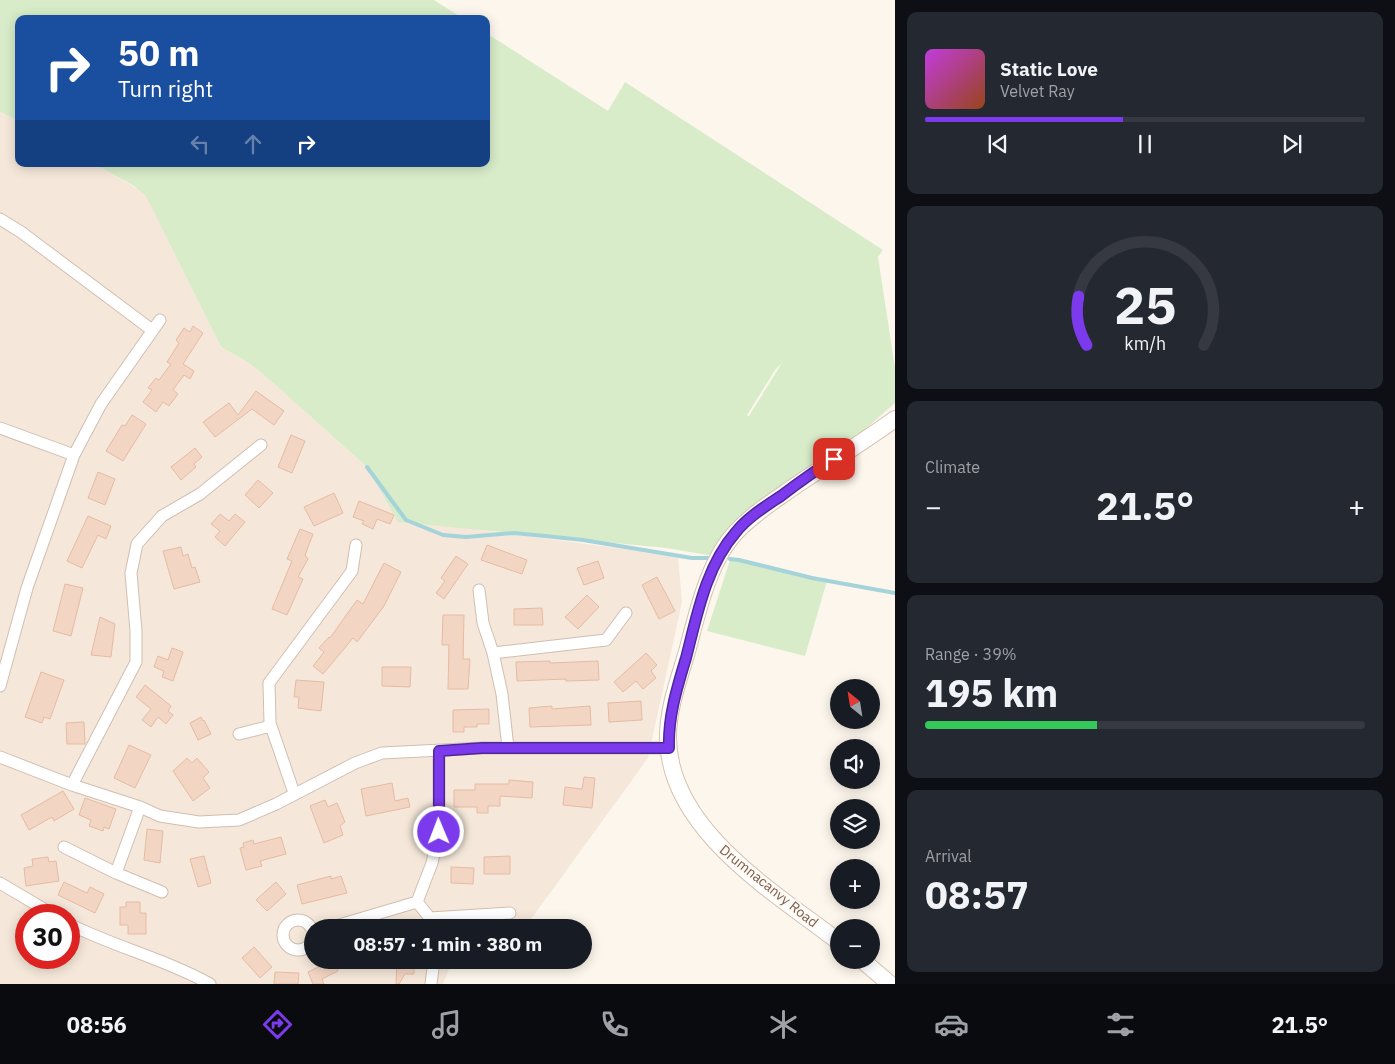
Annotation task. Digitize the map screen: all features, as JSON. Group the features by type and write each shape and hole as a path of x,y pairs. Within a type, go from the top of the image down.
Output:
{"main road":[{"name":"Drumnacanvy Road","path":"830,935 731,858 710,836 691,810 678,783 669,758 668,735 673,701 697,613 709,578 721,554 736,531 759,511 820,467 895,419"},
{"path":"872,969 890,984"}],"street":[{"path":"0,219 21,232 152,330"},
{"path":"0,686 27,588 74,455 101,404 160,320"},
{"path":"0,428 74,455"},
{"path":"72,785 136,662 136,631 131,573 137,544 162,516 200,494 261,445"},
{"path":"294,793 272,726 269,683 352,570 356,544"},
{"path":"479,590 483,623 493,653 502,694 508,748"},
{"path":"493,653 606,640 626,613"},
{"path":"239,734 272,726"},
{"path":"0,757 72,785 140,807 160,816 199,822 239,820 382,753 508,748 669,748"},
{"path":"417,902 432,863 439,832 439,751"},
{"path":"116,873 140,807"},
{"path":"64,847 116,873 162,892"},
{"path":"0,883 35,904"},
{"path":"417,902 428,919"},
{"path":"359,919 417,902"},
{"path":"463,919 510,913"},
{"path":"80,930 94,937 176,968 210,984"},
{"path":"431,984 433,969"}],"shaded area":[{"path":"0,112 15,119 15,167 99,167 145,193 221,347 249,363 263,374 367,467 406,520 678,556 682,602 648,758 531,919 304,919 304,969 449,969 443,984 0,984"}],"green space":[{"path":"0,0 434,0 458,15 15,15 15,119 0,112"},
{"path":"490,36 608,111 625,82 883,250 878,257 895,368 895,403 720,557 666,548 398,522 367,467 263,374 249,363 221,347 146,196 134,186 99,167 490,167","holes":["782,363 749,416 775,370"]},
{"path":"730,560 827,581 805,656 707,631"}],"building":[{"path":"193,326 203,333 183,364 194,371 190,379 184,375 173,390 178,394 169,406 163,402 156,412 143,402 152,390 148,388 156,378 159,380 171,364 167,362 179,343 176,340 184,328 190,332"},
{"path":"256,391 284,411 274,425 252,409 215,437 203,422 229,403 238,415"},
{"path":"132,415 146,424 123,461 106,451 122,425 125,426"},
{"path":"291,435 305,441 292,473 278,467"},
{"path":"195,448 202,457 194,464 196,467 181,480 171,467"},
{"path":"98,472 115,479 105,505 88,498"},
{"path":"258,480 273,493 259,508 245,495"},
{"path":"334,493 343,513 314,526 304,507"},
{"path":"359,501 394,515 390,524 377,519 373,529 362,524 364,521 353,517"},
{"path":"220,514 229,521 235,514 245,522 225,546 215,537 220,531 211,524"},
{"path":"88,516 111,526 106,539 98,535 82,568 67,561"},
{"path":"300,529 313,534 305,555 308,559 298,577 303,579 287,615 272,609 292,561 287,559"},
{"path":"487,545 527,560 522,574 481,560"},
{"path":"181,547 183,556 188,554 192,568 195,567 200,582 174,589 163,551"},
{"path":"456,556 468,564 444,599 436,593 445,581 441,578"},
{"path":"598,561 604,578 584,585 577,568"},
{"path":"384,563 401,572 384,606 357,642 353,638 323,674 313,666 324,652 319,648 330,638 357,600 363,604"},
{"path":"657,577 675,611 659,619 642,585"},
{"path":"65,584 83,588 71,636 53,631"},
{"path":"587,595 599,607 578,629 565,617"},
{"path":"542,608 543,625 514,625 514,609"},
{"path":"443,615 464,615 463,659 470,659 468,689 448,689 449,645 442,645"},
{"path":"100,617 115,624 111,657 91,655"},
{"path":"172,648 183,652 173,681 162,677 164,671 154,667 158,656 168,660"},
{"path":"646,653 657,665 651,671 656,678 643,689 636,681 623,692 614,682"},
{"path":"550,661 550,663 598,661 599,680 517,681 516,662"},
{"path":"382,667 411,667 410,687 382,686"},
{"path":"41,672 64,680 50,719 44,717 42,723 25,717"},
{"path":"296,680 324,682 321,711 298,708 299,697 294,697"},
{"path":"145,685 171,706 168,711 173,715 166,724 158,717 151,727 142,720 151,709 136,697"},
{"path":"641,701 642,720 609,722 608,703"},
{"path":"552,706 552,709 590,706 591,725 530,727 529,708"},
{"path":"489,709 489,724 477,724 477,727 464,727 464,732 453,732 453,710"},
{"path":"201,717 211,734 198,740 190,723"},
{"path":"84,722 85,744 67,744 66,723"},
{"path":"129,745 151,755 135,788 114,778"},
{"path":"187,758 192,763 197,758 209,772 203,778 210,788 193,801 173,771"},
{"path":"584,777 595,778 592,808 563,805 565,787 582,789"},
{"path":"509,780 533,782 532,798 500,796 500,806 488,806 488,813 477,813 477,807 454,807 454,790 475,790 475,784 509,784"},
{"path":"392,783 395,801 408,798 410,807 366,816 361,789"},
{"path":"63,791 74,809 54,821 52,817 29,830 21,815"},
{"path":"85,798 116,809 109,829 104,827 103,831 89,826 91,820 79,815"},
{"path":"325,800 328,807 337,803 345,822 340,826 343,835 324,843 310,806"},
{"path":"147,829 163,831 160,863 144,860"},
{"path":"281,837 286,854 260,861 262,866 246,870 240,848 244,847 243,843 253,840 254,844"},
{"path":"204,856 211,883 198,887 190,859"},
{"path":"510,856 510,874 484,874 484,857"},
{"path":"48,857 49,862 56,861 59,881 26,886 24,868 33,866 32,859"},
{"path":"451,867 474,868 473,884 451,883"},
{"path":"331,876 331,879 341,876 347,893 302,904 297,885"},
{"path":"64,882 87,893 90,887 104,894 95,913 80,904 58,895"},
{"path":"276,882 286,894 267,911 256,900"},
{"path":"126,902 140,902 140,913 146,913 146,934 128,934 128,925 120,925 120,907 126,907"},
{"path":"254,947 272,967 260,978 242,958"},
{"path":"314,969 337,969 338,971 322,979 324,984 313,984 308,972"},
{"path":"397,969 414,969 414,974 405,974 399,984 396,984"},
{"path":"275,972 299,973 298,984 274,984"}],"waterway":[{"path":"367,467 406,520 443,535 466,537 514,533 583,540 692,558 710,558"},
{"path":"730,559 812,578 895,593"}],"route":[{"path":"439,832 439,751 482,748 669,748 668,735 673,701 697,613 709,578 721,554 736,531 759,511 834,459"}]}
